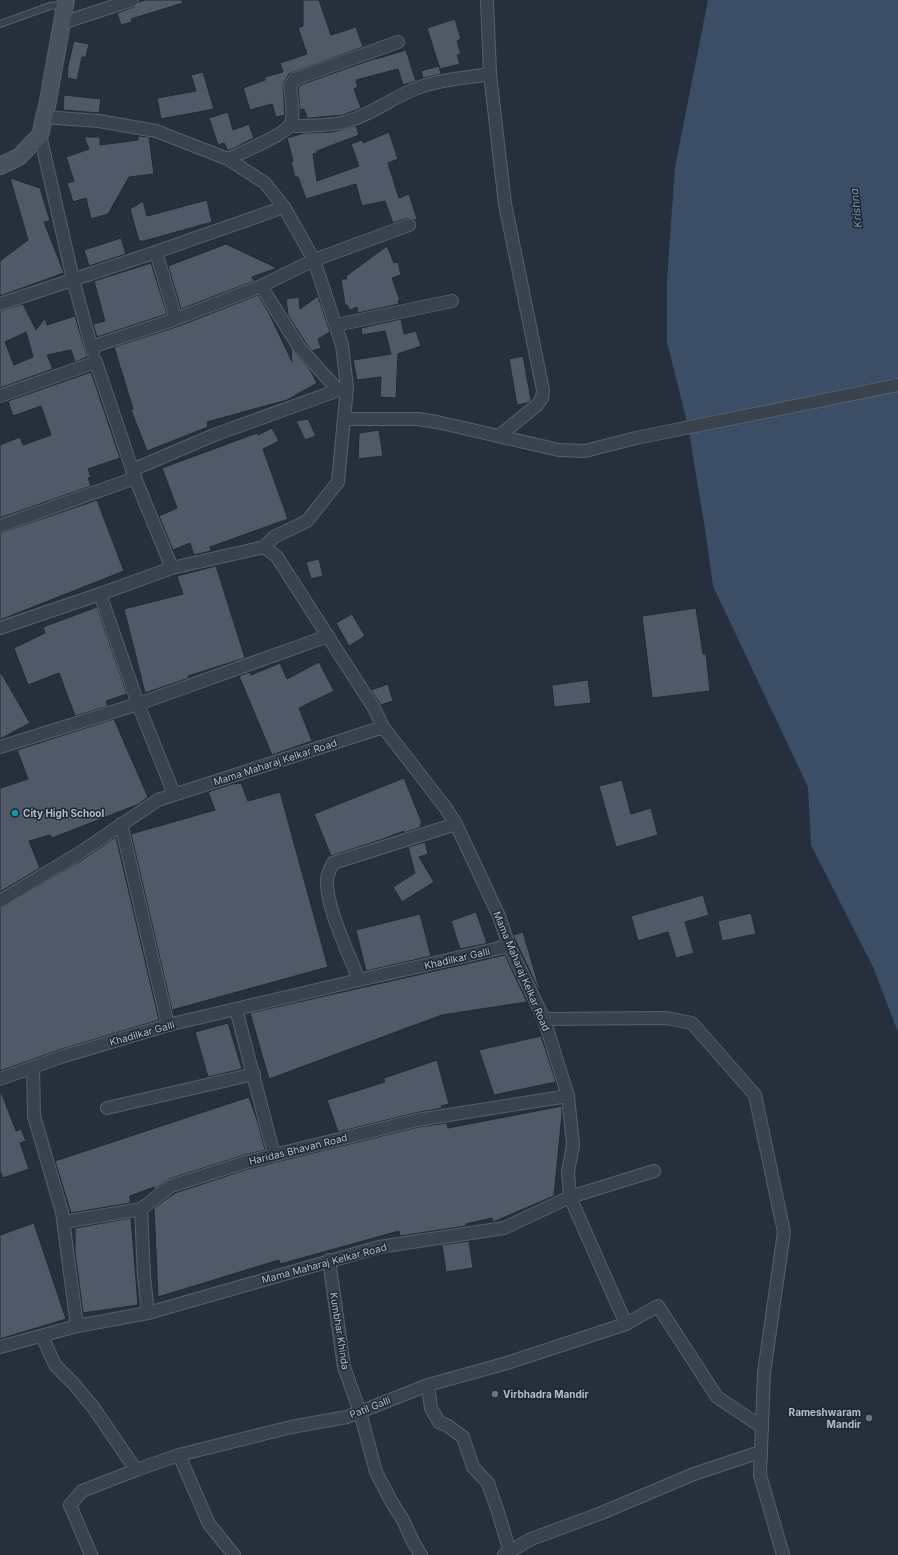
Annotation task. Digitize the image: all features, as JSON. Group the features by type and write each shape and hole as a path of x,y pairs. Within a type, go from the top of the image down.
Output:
{"street":[{"path":"62,23 132,0"},
{"path":"487,0 490,74 505,204 543,390 542,398 537,405 499,436"},
{"path":"66,2 48,101 40,135 73,279 91,347 133,474 172,568"},
{"path":"290,126 292,119 290,86 295,79 398,42"},
{"path":"228,159 281,133 290,126 323,125 346,122 423,86 490,74"},
{"path":"0,628 172,568 264,547 274,537 307,521 338,482 345,419 342,345 314,260 284,207 265,184 228,159 156,132 99,121 44,117"},
{"path":"0,166 18,157 40,135"},
{"path":"0,304 156,252 284,207"},
{"path":"91,347 176,319 261,286 314,260 409,225"},
{"path":"156,252 176,319"},
{"path":"261,286 299,347 343,388"},
{"path":"336,325 452,301"},
{"path":"0,396 96,362"},
{"path":"345,419 418,419 559,450 584,451 636,438 898,385"},
{"path":"0,526 133,474 214,435 343,388"},
{"path":"264,547 277,557 374,708 384,727"},
{"path":"100,594 138,704 174,794"},
{"path":"0,747 138,704 328,636"},
{"name":"Mama Maharaj Kelkar Road","path":"0,901 78,854 152,804 174,794 384,727 445,807 456,824 499,916 509,946 544,1020 568,1096 574,1145 568,1172 570,1197 504,1228 379,1247 329,1260 148,1313 77,1326 0,1347"},
{"path":"122,824 168,1025"},
{"path":"359,980 331,906 327,882 329,871 333,864 456,824"},
{"name":"Khadilkar Galli","path":"0,1079 64,1056 168,1025 509,946"},
{"path":"236,1009 274,1155"},
{"path":"544,1020 666,1018 692,1023 755,1095 784,1232 764,1373 760,1475 783,1555"},
{"path":"33,1067 34,1116 62,1212 77,1326"},
{"path":"107,1108 254,1074"},
{"name":"Haridas Bhavan Road","path":"141,1209 171,1186 246,1162 417,1120 568,1096"},
{"path":"626,1324 570,1197 654,1171"},
{"path":"64,1222 141,1209 144,1276 148,1313"},
{"name":"Kumbhar Khinda","path":"329,1260 344,1367 360,1412 376,1472 421,1555"},
{"name":"Patil Galli","path":"91,1555 70,1505 82,1491 179,1455 291,1427 347,1417 428,1384 507,1363 626,1324 658,1306 717,1397 762,1427"},
{"path":"42,1336 55,1365 73,1383 93,1407 136,1470"},
{"path":"428,1384 431,1408 439,1422 448,1426 463,1437 473,1467 488,1483 498,1512 507,1553 531,1540 599,1514 694,1474 754,1454 761,1456"},
{"path":"179,1455 209,1524 234,1555"}],"lane":[{"path":"0,24 50,6 66,2"}],"water":[{"name":"Krishna","path":"708,0 898,0 898,1032 873,967 811,845 808,787 713,586 688,426 667,342 667,281 675,167"}],"building":[{"path":"145,0 182,0 183,3 131,19 132,22 121,25 117,13 134,7 139,2"},
{"path":"303,0 319,0 331,35 356,27 363,47 289,74 283,86 285,115 276,117 272,104 250,110 243,88 265,80 265,77 283,72 280,63 307,54 298,28 303,26"},
{"path":"455,19 461,39 457,41 461,54 457,55 460,64 440,69 427,28"},
{"path":"74,41 89,44 86,57 82,57 77,80 67,78 67,70"},
{"path":"406,50 416,81 403,85 398,69 356,80 358,87 354,89 361,108 343,115 310,118 307,118 304,109 300,110 298,88 300,85 376,58"},
{"path":"439,66 441,74 423,78 421,71"},
{"path":"203,72 214,109 161,119 157,98 196,91 191,75"},
{"path":"64,95 101,99 99,113 63,110"},
{"path":"228,112 233,130 249,124 254,138 228,151 224,143 218,145 209,118"},
{"path":"356,126 359,135 317,151 317,153 313,154 317,181 359,166 351,144 362,140 363,143 389,132 398,159 388,163 399,198 409,194 417,219 414,220 407,218 393,223 385,201 362,206 356,184 306,199 298,177 295,177 291,162 293,161 287,138 304,133 332,132"},
{"path":"138,136 149,137 154,174 129,177 108,214 91,219 86,198 73,202 67,183 74,181 66,157 89,149 84,137 100,137 100,145 138,140"},
{"path":"10,178 40,188 50,221 44,222 64,273 0,296 0,261 28,240"},
{"path":"207,200 212,222 144,241 139,241 130,209 143,201 147,216"},
{"path":"121,238 126,254 89,266 84,250"},
{"path":"226,244 277,268 252,277 254,281 181,309 168,266"},
{"path":"387,246 394,263 398,262 401,275 392,278 400,301 398,301 399,304 358,313 357,307 350,310 347,305 345,305 341,279 347,279 346,276"},
{"path":"151,263 167,314 97,337 93,324 105,321 94,281"},
{"path":"258,295 270,315 292,362 291,348 310,370 317,383 287,400 207,422 208,427 147,451 131,410 133,409 114,347 179,326"},
{"path":"318,296 330,332 318,339 321,348 312,351 288,315 286,299 299,297 300,309"},
{"path":"23,304 36,330 45,318 47,325 75,316 87,357 75,362 71,350 47,355 53,369 0,388 0,311","holes":["26,332 33,357 14,365 5,342"]},
{"path":"401,319 404,334 416,331 421,346 398,354 396,398 380,397 381,377 357,380 353,360 391,354 385,331 362,335 361,328"},
{"path":"523,356 531,400 528,403 517,405 509,359"},
{"path":"91,372 120,458 88,469 91,477 88,478 91,486 0,518 0,445 20,437 23,445 51,435 41,406 13,416 8,401"},
{"path":"308,419 316,436 305,440 296,421"},
{"path":"272,428 279,441 263,449 288,519 210,547 211,551 194,555 190,543 173,550 159,516 177,508 162,468 257,433 258,435"},
{"path":"379,430 383,456 358,459 359,433"},
{"path":"97,500 124,571 0,620 0,533"},
{"path":"319,559 323,576 311,579 306,562"},
{"path":"216,566 245,658 188,676 189,678 145,693 124,609 183,594 177,576"},
{"path":"97,607 127,694 106,701 108,706 75,716 59,673 28,685 14,648 45,633 43,627"},
{"path":"696,608 703,654 706,654 710,691 652,698 642,616"},
{"path":"352,614 365,636 349,646 336,623"},
{"path":"319,662 334,691 299,708 312,741 272,755 239,676 250,672 251,675 280,663 287,679"},
{"path":"0,671 30,723 0,739"},
{"path":"588,680 591,703 554,707 552,685"},
{"path":"388,684 393,701 381,705 371,690"},
{"path":"114,719 148,797 139,804 52,838 50,835 29,841 40,868 0,892 0,788 28,779 17,750"},
{"path":"404,778 422,823 420,824 421,827 404,833 404,831 331,856 314,814"},
{"path":"622,780 631,814 651,808 658,835 616,847 599,786"},
{"path":"241,783 248,801 280,792 328,967 172,1010 131,834 215,810 208,792 232,784"},
{"path":"116,837 159,1020 62,1049 0,1071 0,908 82,860"},
{"path":"425,842 428,854 419,857 434,882 402,902 393,887 415,873 408,847"},
{"path":"703,895 709,915 685,922 694,953 676,958 668,932 638,941 631,916"},
{"path":"476,912 487,943 499,939 499,941 460,949 451,921"},
{"path":"751,913 756,934 722,941 718,921"},
{"path":"420,914 431,956 366,971 356,930"},
{"path":"523,932 542,997 513,935"},
{"path":"505,955 527,1002 442,1015 269,1079 250,1013"},
{"path":"228,1023 242,1069 208,1077 195,1032"},
{"path":"541,1036 556,1082 494,1095 479,1050"},
{"path":"437,1060 449,1104 441,1106 442,1108 338,1132 327,1100 385,1082 384,1078"},
{"path":"0,1092 16,1131 21,1129 26,1141 20,1143 29,1169 3,1178 0,1171"},
{"path":"249,1097 265,1150 244,1155 169,1179 154,1190 154,1187 130,1196 130,1203 71,1213 55,1161"},
{"path":"562,1106 554,1196 493,1222 492,1218 466,1224 466,1226 400,1236 399,1231 280,1264 279,1260 158,1297 154,1208 175,1193 248,1169 418,1127 447,1123 448,1128"},
{"path":"131,1218 138,1305 83,1313 75,1252 75,1228"},
{"path":"34,1223 66,1319 0,1339 0,1235"},
{"path":"469,1241 473,1268 446,1272 442,1245"}],"place":[{"name":"City High School","path":"15,813"},
{"name":"Virbhadra Mandir","path":"495,1394"},
{"name":"Rameshwaram Mandir","path":"869,1418"}]}
